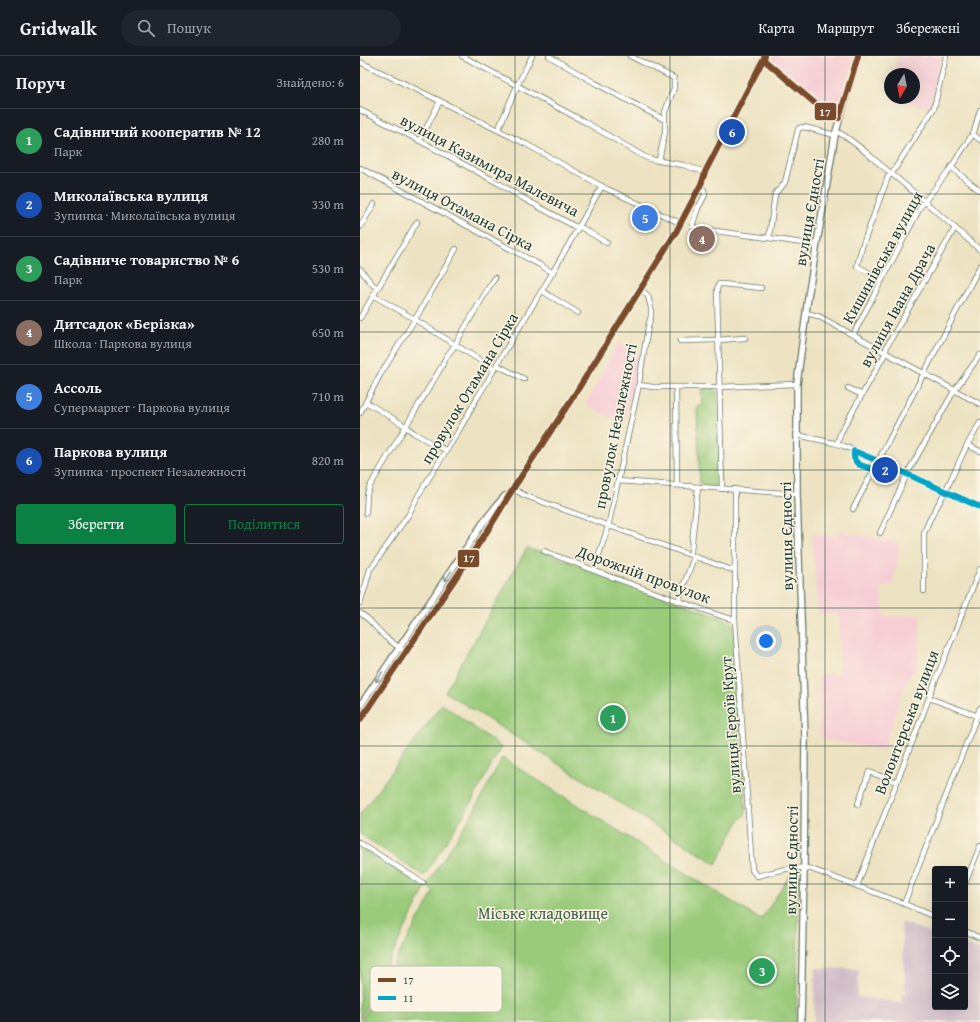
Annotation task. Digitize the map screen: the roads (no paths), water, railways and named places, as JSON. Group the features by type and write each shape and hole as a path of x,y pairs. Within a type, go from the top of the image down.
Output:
{"main road":[{"name":"вулиця Єдності","path":"801,1022 805,738 797,494 797,384 816,245 836,133 839,118 858,56"},
{"path":"360,720 491,524 640,290 680,224 764,58 824,112 839,118"},
{"path":"360,706 485,520 512,489"},
{"path":"485,520 491,524"}],"street":[{"path":"462,56 585,122 646,157 683,165 705,172"},
{"path":"498,130 532,56"},
{"path":"549,56 595,83 665,119"},
{"path":"630,56 674,78 674,88 667,107 665,132 659,160"},
{"path":"882,280 857,266 862,247 888,177 934,108 946,56"},
{"path":"360,62 440,100 526,144 602,186 680,224"},
{"path":"420,140 440,100"},
{"name":"вулиця Казимира Малевича","path":"360,110 420,140 500,184 521,198 607,243"},
{"name":"Кишинівська вулиця","path":"853,335 921,206 951,167 973,134 980,110"},
{"path":"769,238 775,194 780,190 785,182 798,130 799,128 804,127 836,133 854,144 925,202 980,250"},
{"path":"973,134 980,140"},
{"path":"951,167 980,191"},
{"name":"вулиця Отамана Сірка","path":"360,168 553,273"},
{"name":"провулок Отамана Сірка","path":"360,603 370,569 409,514 419,494 430,479 553,273 602,186"},
{"path":"699,187 704,190 705,193 692,226 700,229 816,245"},
{"path":"360,227 374,204"},
{"path":"360,318 417,222"},
{"name":"вулиця Івана Драча","path":"837,444 841,432 887,346 955,228"},
{"path":"360,413 380,375 415,320 456,248"},
{"path":"853,509 980,266"},
{"path":"360,270 373,285 378,288"},
{"path":"366,513 367,494 370,486 495,278"},
{"path":"722,488 717,289 719,284 761,288"},
{"name":"провулок Незалежності","path":"594,570 608,526 639,384 652,312 648,296 640,290"},
{"path":"542,291 578,313"},
{"path":"374,296 454,344 496,367 524,379"},
{"path":"806,313 818,316 980,404"},
{"path":"680,341 745,338"},
{"path":"880,533 907,474 954,390 980,355"},
{"path":"639,384 676,387 797,384"},
{"path":"676,387 677,485"},
{"path":"848,388 862,395"},
{"path":"366,402 420,437 446,450"},
{"path":"924,591 924,533 980,423"},
{"path":"797,435 837,444 980,507"},
{"path":"968,445 980,451"},
{"path":"618,481 797,494"},
{"path":"678,601 692,556 691,551 698,487"},
{"path":"512,489 526,496 729,570 735,570"},
{"name":"вулиця Героїв Крут","path":"735,490 735,620 752,870 757,876 796,867 804,867"},
{"name":"Дорожній провулок","path":"544,551 583,567 735,620"},
{"name":"Волонтерська вулиця","path":"857,886 936,677 980,569"},
{"path":"360,613 385,637 405,652"},
{"path":"929,698 979,716"},
{"path":"904,904 979,716 980,708"},
{"path":"858,804 869,772 897,782"},
{"path":"360,842 423,883"},
{"path":"968,876 980,846"},
{"path":"804,867 932,916"},
{"path":"968,932 980,938"}],"place":[{"name":"Паркова вулиця","path":"732,132"},
{"name":"Ассоль","path":"645,218"},
{"name":"Дитсадок «Берізка»","path":"702,239"},
{"name":"Миколаївська вулиця","path":"885,470"},
{"name":"Садівничий кооператив № 12","path":"613,718"},
{"name":"Садівниче товариство № 6","path":"762,971"}],"park label":[{"name":"Міське кладовище","path":"543,913"}]}
